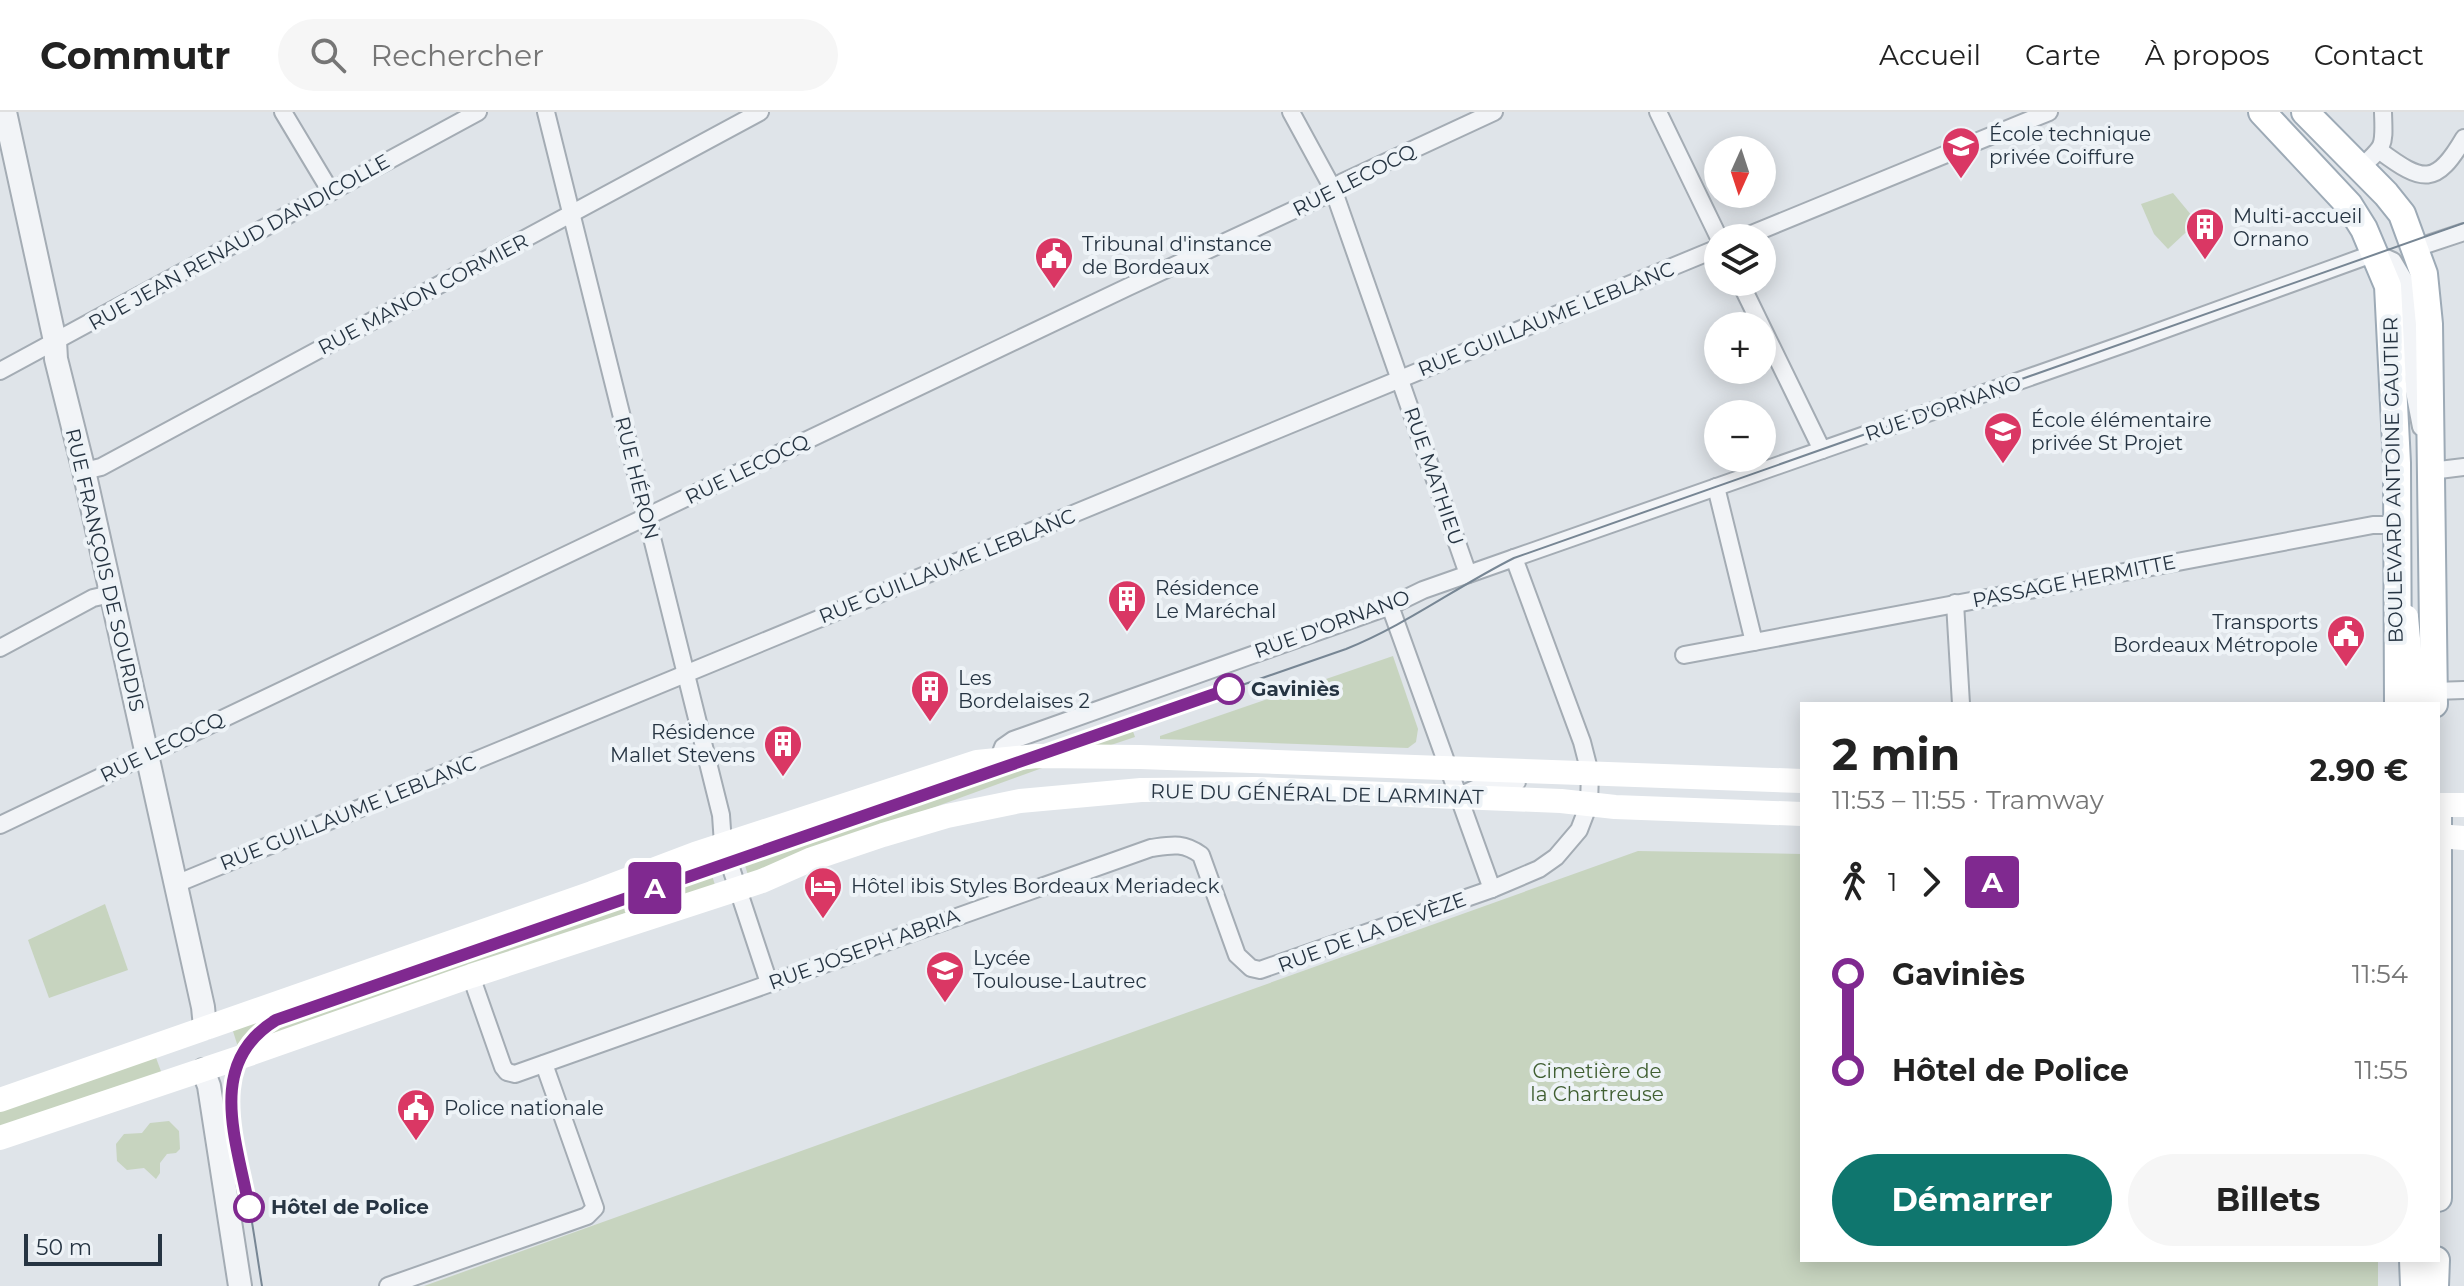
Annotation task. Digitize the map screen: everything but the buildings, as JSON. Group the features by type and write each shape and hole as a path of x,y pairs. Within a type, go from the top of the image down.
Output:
{"main road":[{"path":"2262,112 2349,205 2375,253"},
{"name":"BOULEVARD ANTOINE GAUTIER","path":"2305,112 2370,160 2402,214 2416,248 2428,297 2431,471 2427,700"},
{"name":"BOULEVARD ANTOINE GAUTIER","path":"2375,253 2388,286 2390,314 2397,463 2398,702"},
{"path":"2396,552 2411,647 2427,700"},
{"name":"RUE DU GÉNÉRAL DE LARMINAT","path":"998,760 1037,756 1125,757 1800,781"},
{"path":"0,1100 581,897 723,844 977,762 998,760"},
{"name":"RUE DU GÉNÉRAL DE LARMINAT","path":"0,1138 471,976 737,889 812,859 961,813 1059,796 1141,790 1256,789 1800,814"},
{"path":"2440,807 2464,805"},
{"path":"2440,835 2464,838"},
{"path":"2413,1262 2414,1286"},
{"path":"2435,1286 2436,1262"}],"street":[{"name":"RUE FRANÇOIS DE SOURDIS","path":"5,112 55,341 56,359 84,471 205,1027"},
{"path":"283,112 331,192"},
{"name":"RUE JEAN RENAUD DANDICOLLE","path":"0,371 478,112"},
{"name":"RUE HÉRON","path":"546,112 721,815 723,844 737,889"},
{"name":"RUE MANON CORMIER","path":"84,471 101,467 760,112"},
{"name":"RUE MATHIEU","path":"1291,112 1333,189 1468,574"},
{"path":"1658,112 1712,224"},
{"path":"1776,224 2049,112"},
{"path":"2383,112 2384,142 2370,160 2428,175 2440,171 2449,163 2464,138"},
{"name":"RUE LECOCQ","path":"0,825 1322,197 1343,182 1484,114"},
{"path":"2416,248 2464,232"},
{"name":"RUE D'ORNANO","path":"998,760 1003,747 1013,740 1390,606 1423,590 2375,253"},
{"name":"BOULEVARD ANTOINE GAUTIER","path":"2375,253 2393,261 2405,281 2414,391 2431,471"},
{"name":"RUE GUILLAUME LEBLANC","path":"176,884 1704,254"},
{"path":"1747,296 1822,450"},
{"path":"2431,471 2464,467"},
{"path":"1716,487 1754,642"},
{"name":"PASSAGE HERMITTE","path":"1684,655 2373,525 2396,525"},
{"path":"1514,558 1579,734 1590,773 1589,804"},
{"path":"0,648 93,598 111,594"},
{"path":"1955,603 1961,702"},
{"name":"RUE DE LA DEVÈZE","path":"1390,606 1492,889"},
{"path":"2427,700 2464,690"},
{"path":"1457,796 1500,782 1545,783 1590,773"},
{"name":"RUE DE LA DEVÈZE","path":"1251,968 1269,969 1492,889 1539,869 1556,857 1579,830 1589,804"},
{"name":"RUE JOSEPH ABRIA","path":"471,976 503,1067 515,1074 1130,855 1170,845 1188,846 1201,855 1237,955 1251,968"},
{"path":"737,889 769,983"},
{"path":"388,1286 587,1216 595,1208 544,1064"},
{"path":"203,1070 209,1086 240,1286"}],"green space":[{"path":"2173,193 2197,222 2168,249 2154,234 2141,204"},
{"path":"1393,656 1418,729 1416,742 1408,748 1160,739 1160,736"},
{"path":"1129,720 1135,737 1099,749 1049,748"},
{"path":"1045,767 748,875 740,850 957,774"},
{"name":"Cimetière de la Chartreuse","path":"1638,851 1800,854 1800,1262 2378,1262 2378,1286 424,1286"},
{"path":"707,859 715,885 238,1047 232,1028 635,890"},
{"path":"105,904 128,970 49,998 28,940"},
{"path":"155,1055 162,1074 0,1127 0,1111"},
{"path":"169,1121 179,1131 180,1149 167,1154 160,1163 160,1173 156,1179 144,1168 127,1170 117,1161 116,1144 124,1134 142,1133 150,1123"}],"tram line":[{"path":"262,1286 230,1097 231,1080 242,1051 257,1034 276,1020 1346,649 1389,629 1514,558 2464,223"},
{"name":"A","path":"249,1207 231,1089 238,1058 248,1043 276,1020 1229,689"}],"place":[{"name":"École technique privée Coiffure","path":"1961,180"},
{"name":"Multi-accueil Ornano","path":"2205,261"},
{"name":"Tribunal d'instance de Bordeaux","path":"1054,290"},
{"name":"École élémentaire privée St Projet","path":"2003,465"},
{"name":"Résidence Le Maréchal","path":"1127,633"},
{"name":"Transports Bordeaux Métropole","path":"2346,668"},
{"name":"Gaviniès","path":"1229,689"},
{"name":"Les Bordelaises 2","path":"930,723"},
{"name":"Résidence Mallet Stevens","path":"783,778"},
{"name":"Hôtel ibis Styles Bordeaux Meriadeck","path":"823,920"},
{"name":"Lycée Toulouse-Lautrec","path":"945,1004"},
{"name":"Police nationale","path":"416,1142"},
{"name":"Hôtel de Police","path":"249,1207"}]}
